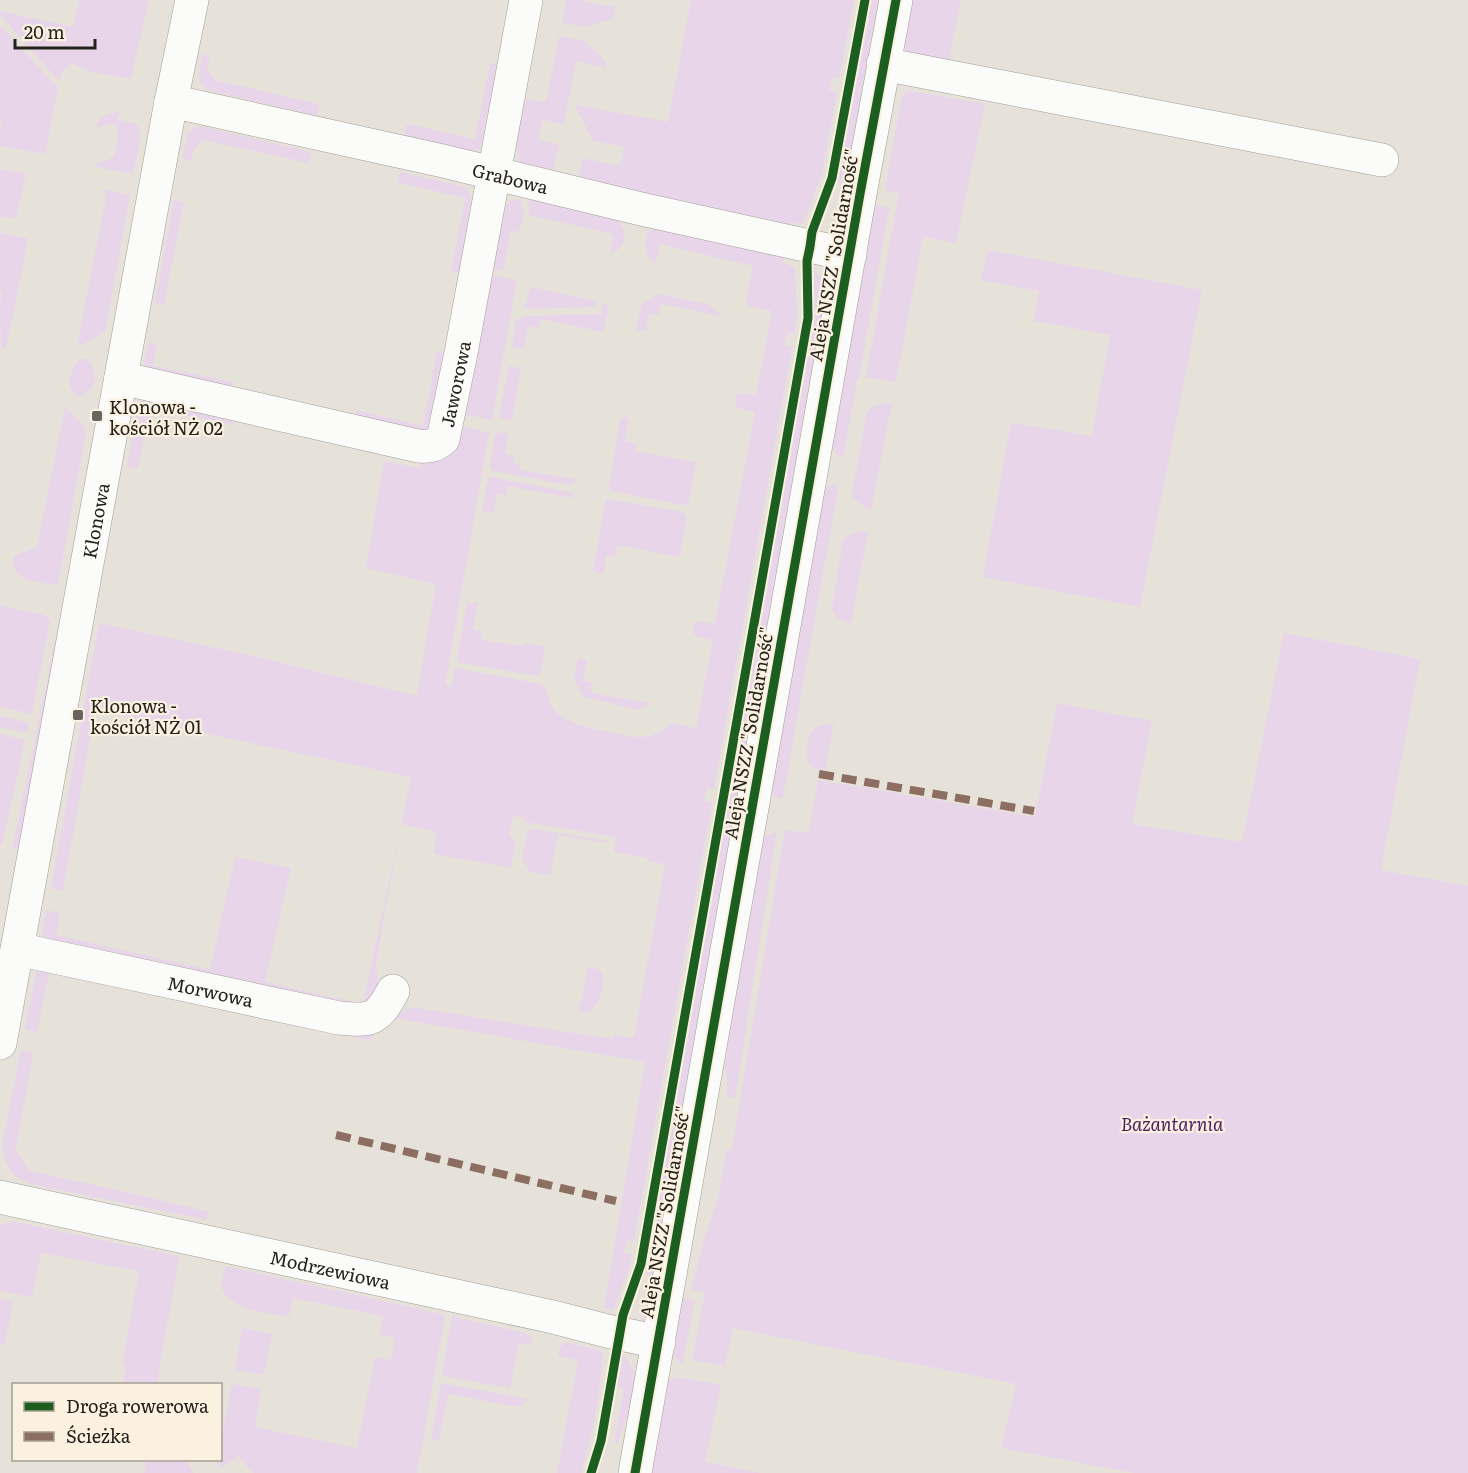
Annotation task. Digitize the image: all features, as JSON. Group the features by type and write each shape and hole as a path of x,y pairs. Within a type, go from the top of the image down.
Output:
{"street":[{"name":"Klonowa","path":"0,1043 171,101 192,0"},
{"name":"Jaworowa","path":"121,378 408,444 427,447 436,445 443,439 526,0"},
{"name":"Aleja NSZZ \"Solidarność\"","path":"635,1473 896,0"},
{"path":"884,64 1382,160"},
{"name":"Grabowa","path":"171,101 652,212 850,255"},
{"name":"Morwowa","path":"17,949 339,1018 368,1019 378,1014 393,991"},
{"name":"Modrzewiowa","path":"0,1197 659,1342"}],"green space":[{"path":"79,0 149,0 131,79 88,71 71,63 61,74 59,81 0,15 0,11 73,27"},
{"path":"566,0 585,0 585,2 615,7 614,18 586,27 562,23"},
{"path":"691,0 854,0 839,79 832,78 829,90 837,92 822,174 804,222 800,224 791,222 789,230 577,183 583,158 620,166 624,147 593,141 575,105 668,122"},
{"path":"870,0 879,0 846,183 836,181"},
{"path":"911,0 961,0 948,65 908,55 904,44"},
{"path":"0,25 58,88 45,154 0,146 2,119 0,118"},
{"path":"559,36 585,41 606,62 606,68 576,61 564,124 543,120 538,140 559,144 553,170 520,162 517,148 526,99 546,102"},
{"path":"203,54 210,55 207,69 214,80 319,104 317,116 208,90 199,78"},
{"path":"490,63 504,66 495,113 487,112 481,147 478,150 469,151 404,136 407,124 475,139"},
{"path":"906,92 985,104 956,243 923,237 896,382 866,377 899,193 885,190 901,100"},
{"path":"120,112 118,120 135,124 139,129 140,141 133,174 92,166 114,157 119,133 113,123 100,127 98,125 106,115"},
{"path":"200,126 311,152 309,163 203,140 194,149 191,161 183,159 188,134"},
{"path":"0,169 26,174 16,218 0,217"},
{"path":"400,172 462,186 467,190 471,204 466,225 473,227 464,274 451,271 465,198 397,182"},
{"path":"102,189 130,195 106,328 97,337 77,346 106,197"},
{"path":"529,193 618,220 624,230 623,244 610,253 613,234 529,215"},
{"path":"516,199 521,200 524,214 519,232 511,231 503,271 493,269 506,206"},
{"path":"174,200 184,202 164,305 155,303"},
{"path":"874,205 889,208 859,379 844,454 840,457 835,453 832,445"},
{"path":"657,226 785,254 783,263 795,267 797,316 794,334 787,333 784,345 792,347 714,789 707,787 704,800 712,802 634,1241 627,1240 624,1253 632,1254 614,1308 611,1310 604,1308 645,1062 400,1019 383,1023 403,1010 417,1008 612,1039 615,1035 634,1038 665,864 614,852 616,837 525,822 525,818 513,816 509,835 516,841 511,868 434,854 436,836 433,831 401,824 411,777 95,710 63,891 51,888 99,623 249,655 417,696 436,584 366,568 384,461 420,468 423,458 456,424 489,433 445,685 451,686 455,668 541,684 553,708 563,717 582,726 635,737 655,734 672,723 696,728 713,640 697,637 693,632 694,624 699,621 715,624 755,412 738,408 735,404 736,395 740,393 756,395 772,311 749,306 746,299 753,266 660,244 655,264 649,258 646,250 647,233"},
{"path":"0,234 28,239 7,346 1,350"},
{"path":"988,250 1202,290 1140,607 983,577 1011,423 1092,436 1110,335 1034,321 1039,291 981,280"},
{"path":"814,268 822,280 826,297 653,1275 643,1273 813,317"},
{"path":"492,275 515,280 516,284 492,420 466,415"},
{"path":"531,287 595,301 594,307 527,309 524,306"},
{"path":"660,294 710,305 722,316 661,304 658,315 649,313 646,331 641,330 640,332 636,329 642,304"},
{"path":"603,303 609,305 603,332 541,319 539,328 528,326 524,349 514,348 512,345 516,320 527,316 601,314"},
{"path":"148,343 157,344 153,366 233,382 231,393 148,370 144,365"},
{"path":"437,352 449,354 428,432 354,421 356,410 423,426"},
{"path":"80,359 87,359 91,364 94,380 90,390 79,397 71,390 70,379 73,368"},
{"path":"509,366 521,368 512,420 502,418 499,414"},
{"path":"148,398 235,421 234,425 150,408 138,469 127,467 138,407"},
{"path":"892,402 871,511 856,501 852,494 867,411 876,405"},
{"path":"65,407 84,426 86,432 58,585 27,580 16,572 14,556 37,547"},
{"path":"629,418 625,441 636,443 635,451 696,462 689,502 684,505 611,491 609,487 620,419"},
{"path":"500,432 508,434 505,454 514,456 513,462 520,464 520,470 576,479 575,482 571,485 493,471 490,467 495,435"},
{"path":"491,477 574,493 573,498 508,486 506,495 497,494 494,512 482,511 488,479"},
{"path":"835,484 838,489 783,797 779,799 772,793 772,789 824,492"},
{"path":"606,499 683,512 687,517 680,557 617,545 615,557 606,556 603,574 596,573 593,569"},
{"path":"868,532 851,623 839,618 832,608 843,541 851,534"},
{"path":"467,602 478,603 473,629 482,631 481,640 523,646 525,643 545,647 541,673 537,676 459,662 457,657"},
{"path":"0,606 45,615 50,621 32,714 0,707"},
{"path":"59,622 60,628 22,844 12,850"},
{"name":"Bażantarnia","path":"1284,633 1420,659 1381,870 1468,886 1468,1473 1135,1473 1001,1448 1016,1384 733,1328 725,1366 692,1360 705,1292 691,1290 719,1195 726,1150 732,1150 785,830 809,833 818,780 1035,817 1057,703 1152,721 1132,824 1242,842"},
{"path":"579,658 587,660 583,680 592,682 591,693 651,703 639,710 584,697 574,680"},
{"path":"0,716 29,723 27,733 0,727"},
{"path":"834,724 825,770 814,768 807,759 811,733 819,726"},
{"path":"0,734 25,740 2,845 0,845"},
{"path":"532,829 609,841 609,843 558,835 550,875 530,872 522,859 527,833"},
{"path":"400,831 376,963 379,986 367,1008 46,942 42,934 46,910 60,913 56,935 210,970 235,857 291,868 265,982 363,1004"},
{"path":"777,832 735,1098 727,1096 725,1066 727,1041 762,842 766,836"},
{"path":"588,967 601,970 603,986 600,997 591,1011 582,1013 578,1009 582,1000"},
{"path":"41,968 383,1023 371,1040 49,973 37,1032 25,1029 36,972"},
{"path":"21,1050 33,1052 16,1150 30,1171 209,1212 207,1220 31,1184 18,1178 7,1165 2,1145"},
{"path":"11,1221 179,1256 157,1383 123,1383 126,1367 122,1365 139,1271 41,1253 32,1297 0,1291 0,1225"},
{"path":"225,1266 445,1316 417,1473 253,1473 238,1456 222,1468 217,1461 222,1461 222,1436 232,1384 261,1389 255,1427 357,1448 375,1357 391,1360 395,1338 380,1335 383,1316 293,1298 289,1316 260,1312 233,1302 221,1287"},
{"path":"681,1297 695,1300 683,1363 679,1362 672,1353"},
{"path":"0,1299 13,1301 5,1345 0,1344"},
{"path":"452,1317 525,1333 530,1337 532,1345 519,1343 510,1388 442,1376"},
{"path":"242,1328 272,1334 264,1375 235,1370"},
{"path":"565,1342 603,1353 595,1413 581,1473 557,1473 578,1360 557,1356"},
{"path":"622,1353 634,1374 634,1391 618,1443 614,1442 624,1389 616,1386"},
{"path":"675,1377 721,1385 705,1462 761,1473 650,1473 666,1383"},
{"path":"441,1383 528,1399 523,1405 517,1407 448,1394 439,1441 431,1439"},
{"path":"147,1461 187,1461 193,1473 144,1473"}],"marked path":[{"path":"819,774 1034,811"},
{"path":"336,1135 616,1201"}],"cycle path":[{"path":"591,1473 601,1441 623,1315 641,1264 808,318 807,261 812,232 832,178 865,0"},
{"path":"635,1473 896,0"}],"place":[{"name":"Klonowa - kościół NŻ 02","path":"97,416"},
{"name":"Klonowa - kościół NŻ 01","path":"78,715"}]}
